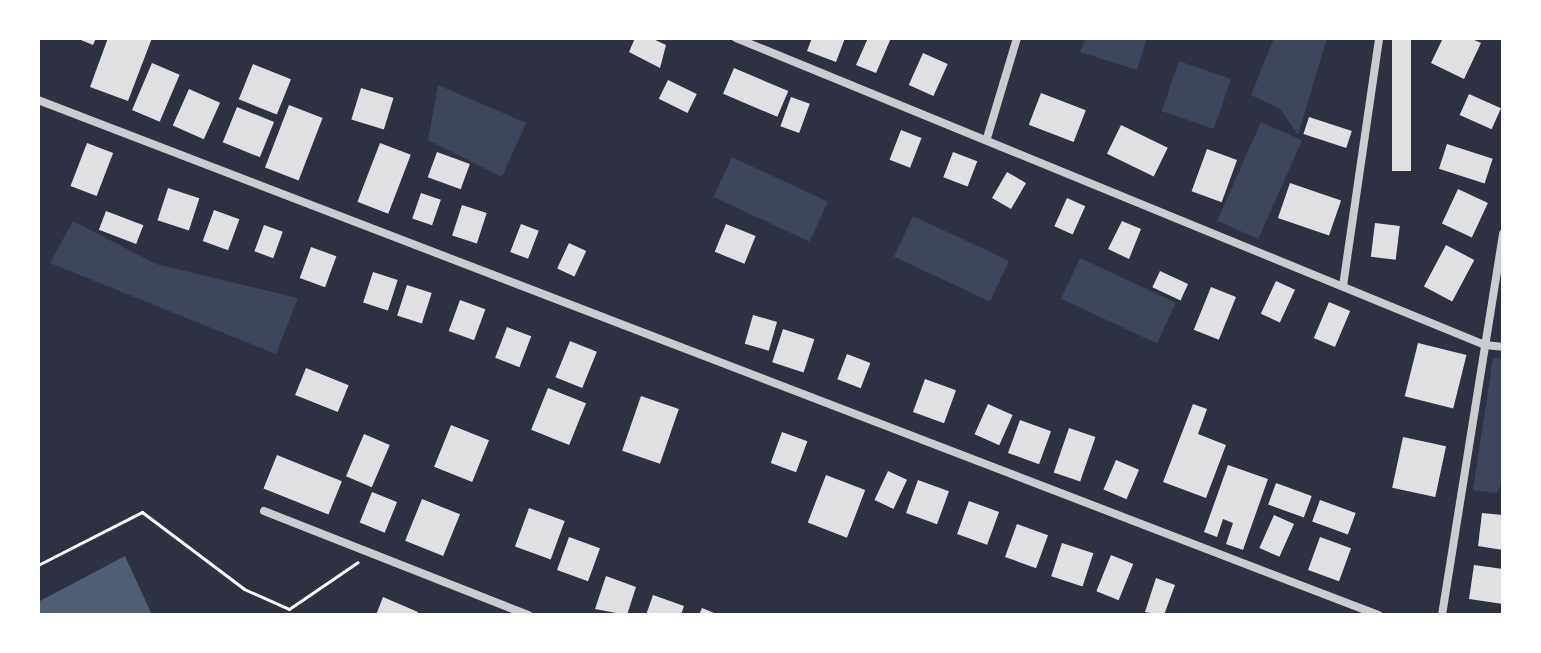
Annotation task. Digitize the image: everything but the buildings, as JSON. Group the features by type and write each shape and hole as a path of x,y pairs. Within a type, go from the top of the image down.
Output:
{"street":[{"path":"736,38 987,138 1485,345 1503,347"},
{"path":"987,138 1017,38"},
{"path":"1343,286 1379,38"},
{"path":"38,100 1378,615"},
{"path":"1442,615 1503,234"},
{"path":"264,511 528,615"}],"path":[{"path":"38,565 142,512 244,589 289,609 371,553"}],"shaded area":[{"path":"1086,38 1147,38 1137,70 1080,52"},
{"path":"1274,38 1327,38 1298,135 1280,109 1251,95"},
{"path":"1179,61 1231,79 1214,129 1162,111"},
{"path":"438,85 526,123 502,177 428,140"},
{"path":"1261,122 1302,140 1258,239 1217,221"},
{"path":"732,157 828,202 809,242 713,197"},
{"path":"913,216 1009,261 990,302 894,257"},
{"path":"73,221 156,264 298,298 276,354 50,263"},
{"path":"1080,258 1176,303 1157,344 1061,299"},
{"path":"1493,358 1503,359 1503,480 1497,493 1473,490"},
{"path":"125,556 152,615 38,615 38,602"}]}
